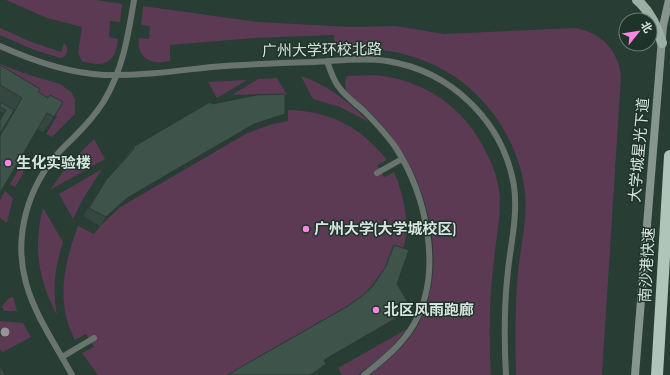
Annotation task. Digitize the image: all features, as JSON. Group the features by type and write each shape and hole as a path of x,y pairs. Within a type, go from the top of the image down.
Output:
{"highway":[{"name":"南沙港快速","path":"657,375 670,156"},
{"path":"654,375 662,297"}],"main road":[{"path":"637,0 650,14 662,43"},
{"name":"大学城星光下道","path":"635,375 663,26 669,0"}],"lane":[{"path":"72,375 35,308 25,282 21,251 24,221 32,193 44,171 94,116 117,75 127,41 133,3"},
{"name":"广州大学环校北路","path":"0,46 32,60 66,70 117,75 239,65 377,60 421,70 443,81 465,97 492,130 507,162 515,197 506,294 504,340 506,375"},
{"path":"327,61 337,85 380,128 402,159 416,189 425,219 429,252 427,285 414,323 402,341 389,356 364,375"},
{"path":"377,173 402,159"},
{"path":"62,356 94,338"}],"shaded area":[{"path":"6,0 97,0 122,4 120,22 110,21 109,37 118,39 115,53 112,58 103,63 97,64 82,61 78,53 82,27 47,18"},
{"path":"143,6 258,22 352,27 396,26 444,34 574,28 592,33 600,38 612,51 616,58 621,76 602,375 516,375 516,298 526,207 524,185 519,163 499,122 485,104 469,88 451,74 431,64 404,54 374,49 335,50 334,35 253,38 170,45 170,61 152,61 143,56 139,45 139,38 149,39 150,26 141,25"},
{"path":"0,28 29,41 61,52 64,43 67,46 67,52 64,57 60,58 32,49 0,35"},
{"path":"0,64 26,74 60,84 71,92 75,99 75,114 52,137 46,134 57,116 0,82"},
{"path":"376,75 394,78 410,83 441,98 466,121 488,155 494,170 499,190 500,210 491,296 491,375 370,375 408,340 418,325 427,303 432,280 433,256 431,231 426,207 418,184 408,163 396,143 382,125 346,90 345,82 347,76"},
{"path":"301,76 320,84 338,95 369,122 340,107 313,99"},
{"path":"277,78 287,95 232,95 258,79"},
{"path":"247,80 217,98 208,82"},
{"path":"288,110 318,114 344,123 366,138 387,160 377,165 384,177 394,172 403,200 406,233 405,242 401,253 387,266 360,299 231,375 98,375 82,353 94,347 86,334 75,340 65,312 63,297 66,269 78,226 94,234 105,220 120,207 247,133 268,125 288,121"},
{"path":"94,139 105,159 50,190 67,166"},
{"path":"24,160 28,165 15,187 10,184"},
{"path":"102,169 84,197 73,219 59,194"},
{"path":"5,191 13,198 7,223 0,218 0,200"},
{"path":"43,208 63,242 55,278 55,305 57,315 45,289 39,263 38,236"},
{"path":"13,297 17,311 4,311 2,306 9,298"},
{"path":"0,321 23,323 31,337 3,352 0,349 0,336 7,337 10,332 7,327 0,329"},
{"path":"407,329 388,351 358,375 342,375 338,368"}],"building":[{"path":"0,65 40,89 38,92 48,98 50,95 63,102 54,117 47,113 0,193 0,136 22,98 0,85"},
{"path":"285,94 285,114 254,124 127,198 106,217 89,208 106,180 134,149 133,147 210,102 212,104 256,95"},
{"path":"0,102 14,110 0,134 0,120 6,110 0,107"},
{"name":"北区风雨跑廊","path":"394,245 409,250 397,284 412,309 324,360 326,364 309,375 227,375 348,306 362,296 373,286 386,266"},
{"path":"0,366 5,375 0,375"}],"place":[{"name":"生化实验楼","path":"8,163"},
{"name":"广州大学(大学城校区)","path":"306,229"},
{"name":"北区风雨跑廊","path":"376,310"}]}
